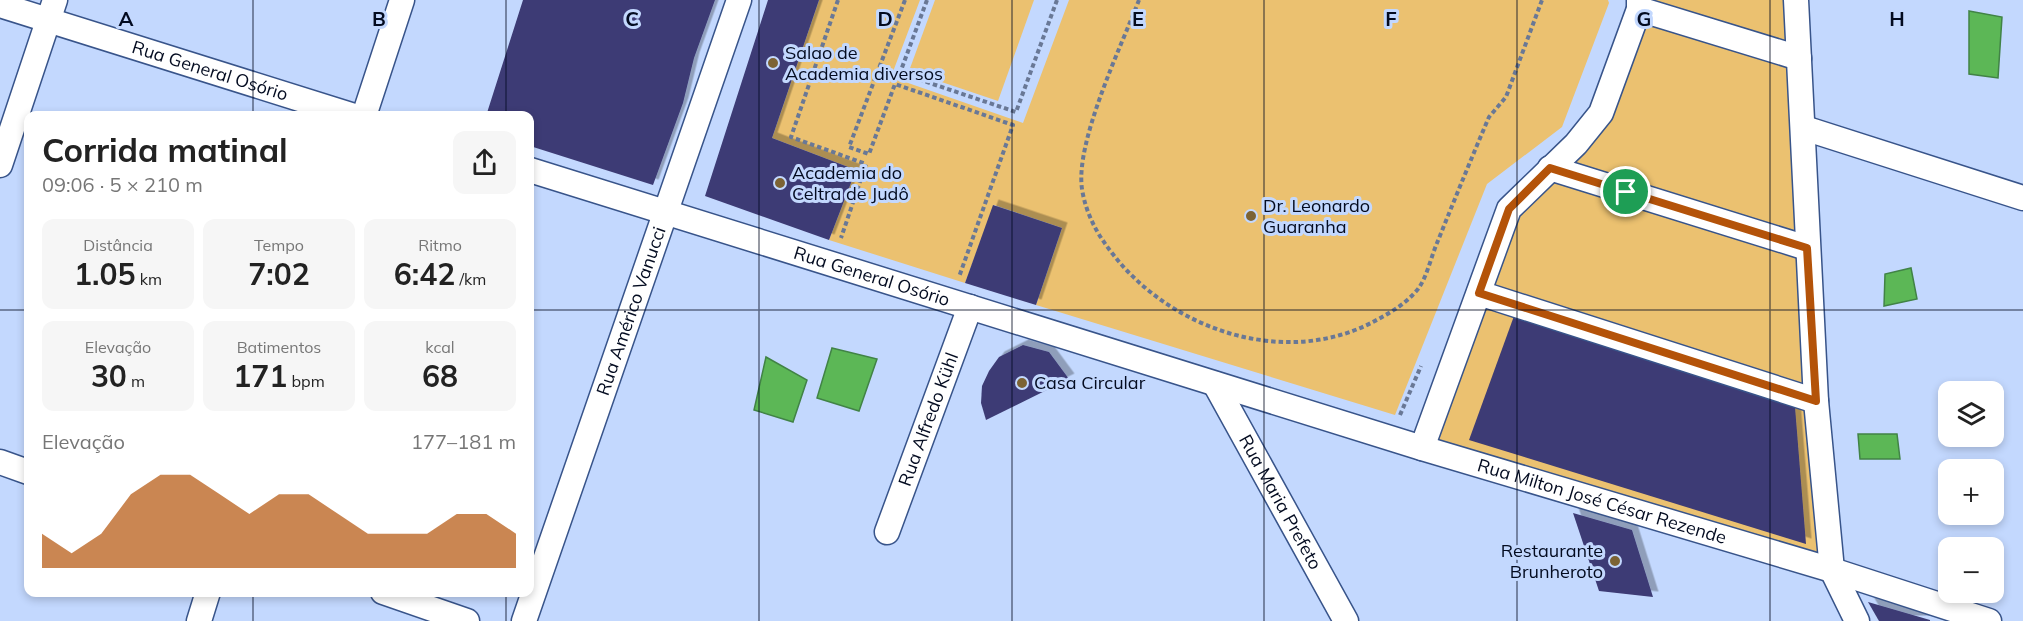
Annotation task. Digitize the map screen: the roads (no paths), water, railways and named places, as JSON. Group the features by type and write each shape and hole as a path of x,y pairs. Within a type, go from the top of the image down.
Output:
{"street":[{"path":"366,111 402,0"},
{"name":"Rua Américo Vanucci","path":"534,592 739,0"},
{"path":"1796,0 1816,401 1833,570 1857,621"},
{"name":"Rua General Osório","path":"0,5 52,10 340,111"},
{"path":"1422,448 1509,209 1576,144 1601,113 1639,5 1799,58"},
{"path":"0,165 52,10"},
{"path":"1804,128 2023,198"},
{"path":"1550,168 1807,248"},
{"name":"Rua General Osório","path":"534,171 1215,384"},
{"path":"1479,293 1816,401"},
{"name":"Rua Alfredo Kühl","path":"887,532 970,307"},
{"name":"Rua Milton José César Rezende","path":"1215,384 1833,570 1989,621"},
{"name":"Rua Maria Prefeto","path":"1215,384 1346,621"},
{"path":"0,462 24,471"},
{"path":"199,621 206,597"},
{"path":"397,597 467,621"},
{"name":"Rua Américo Vanucci","path":"524,621 532,597"}],"place":[{"name":"Salao de Academia diversos","path":"773,63"},
{"name":"Academia do Celtra de Judô","path":"780,183"},
{"name":"Dr. Leonardo Guaranha","path":"1251,216"},
{"name":"Casa Circular","path":"1022,383"},
{"name":"Restaurante Brunheroto","path":"1615,561"}]}
